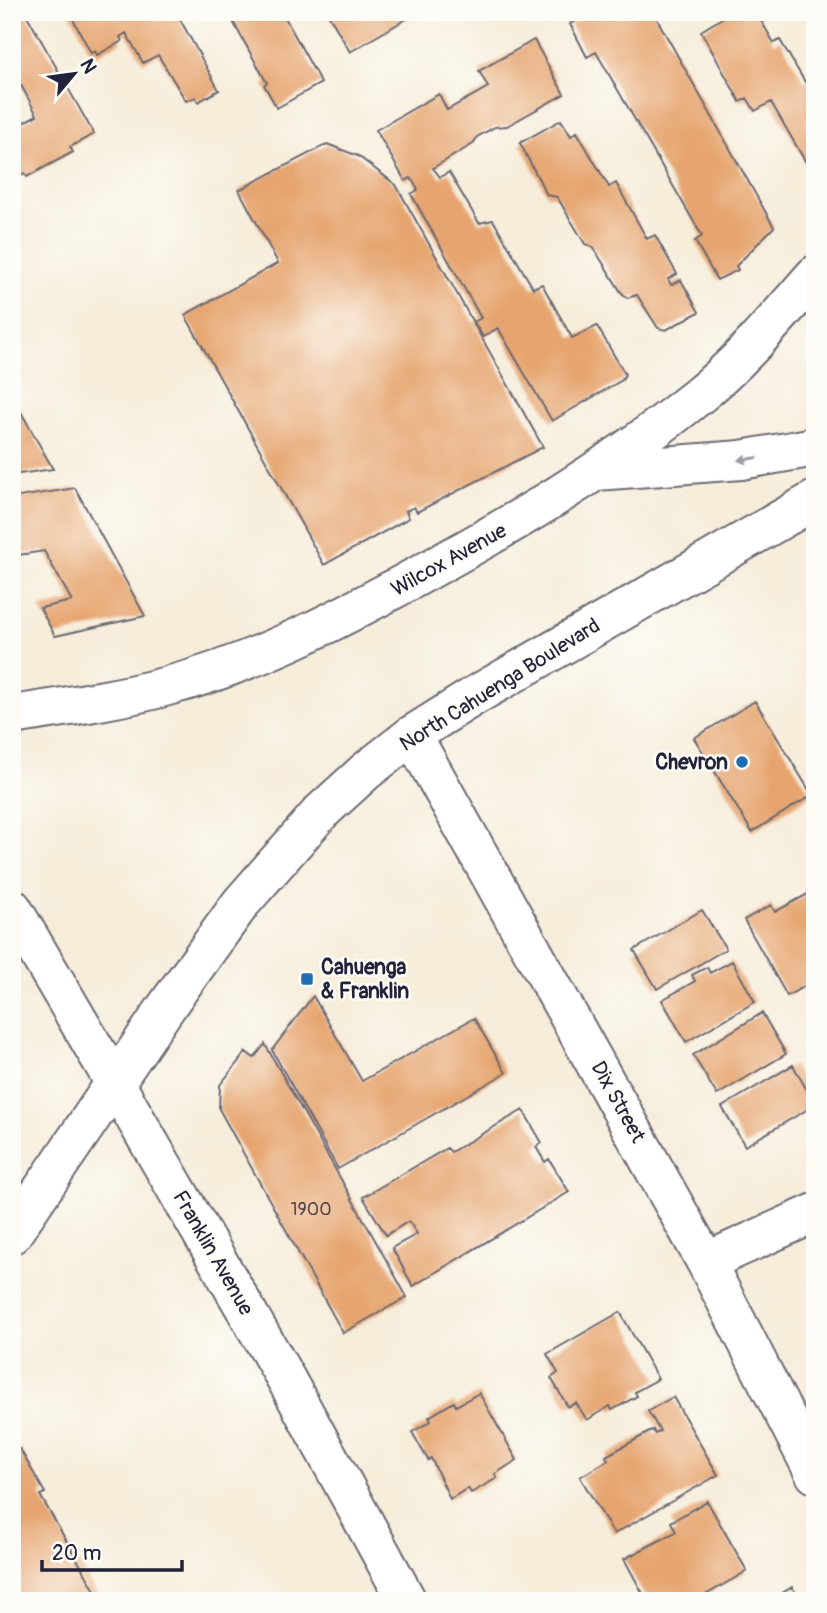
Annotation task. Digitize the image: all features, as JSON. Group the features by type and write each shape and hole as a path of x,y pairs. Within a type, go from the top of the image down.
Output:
{"street":[{"name":"Wilcox Avenue","path":"12,715 110,700 165,687 224,668 344,617 527,517 596,471 699,395 744,354 815,275"},
{"path":"596,471 741,460 815,447"},
{"name":"North Cahuenga Boulevard","path":"12,1234 203,954 281,855 366,771 412,735 474,695 815,499"},
{"name":"Dix Street","path":"412,735 706,1262 815,1474"},
{"name":"Franklin Avenue","path":"12,908 286,1379 407,1601"},
{"path":"706,1262 815,1213"}],"building":[{"path":"12,12 25,12 94,134 70,147 73,152 27,177 25,173 12,180 12,122 15,127 37,115 21,85 12,90"},
{"path":"69,12 176,12 219,90 198,102 196,97 186,101 158,55 143,63 126,33 120,37 122,41 97,55 95,51 91,53"},
{"path":"241,12 282,12 321,83 277,108 264,85 267,83 231,18"},
{"path":"327,12 418,12 350,52"},
{"path":"592,12 653,12 774,227 736,266 738,270 717,280 695,241 702,236 596,52 587,57 570,24"},
{"path":"732,12 756,12 774,43 780,40 805,82 813,76 815,79 815,171 812,173 771,102 755,111 747,98 740,102 701,31"},
{"path":"534,40 564,94 507,126 495,127 477,137 473,144 433,168 440,177 449,172 479,223 493,220 533,288 542,284 572,338 597,326 625,374 622,380 552,421 498,328 483,337 474,322 481,318 411,194 418,190 411,178 405,181 376,130 439,94 447,110 488,87 479,71"},
{"path":"561,120 571,136 577,132 609,187 616,183 647,239 655,235 677,274 668,279 671,285 681,280 699,312 666,330 658,328 637,295 627,298 621,292 593,247 585,244 557,197 547,195 520,143"},
{"path":"327,144 358,156 396,185 543,447 417,512 414,507 406,511 409,518 324,565 185,315 278,263 239,190"},
{"path":"12,396 53,469 12,475"},
{"path":"75,488 145,616 55,636 40,608 72,601 44,551 12,556 12,498"},
{"path":"755,701 812,795 752,832 694,738"},
{"path":"815,890 815,969 808,973 813,982 787,996 744,920 771,905 775,912"},
{"path":"702,910 726,949 657,989 634,950"},
{"path":"732,961 755,1002 686,1042 662,1000 695,981 692,975 707,967 710,973"},
{"path":"313,996 362,1081 474,1018 506,1073 338,1169 272,1050"},
{"path":"762,1013 786,1054 717,1095 693,1055"},
{"path":"265,1044 407,1297 343,1333 219,1109 220,1085 246,1052 254,1058"},
{"path":"793,1065 815,1105 745,1146 722,1107"},
{"path":"523,1110 542,1143 536,1147 545,1162 549,1159 569,1192 413,1286 392,1248 417,1234 409,1221 386,1235 363,1197 447,1148 451,1152"},
{"path":"620,1312 658,1379 635,1392 637,1396 612,1410 610,1406 587,1420 576,1403 568,1407 551,1378 558,1373 547,1354"},
{"path":"479,1393 517,1460 495,1474 497,1478 471,1493 468,1488 450,1499 431,1458 428,1460 412,1432 431,1421 429,1417 454,1402 456,1406"},
{"path":"673,1397 718,1475 614,1534 580,1477 608,1460 606,1456 653,1430 655,1434 660,1431 648,1411"},
{"path":"20,1449 45,1493 40,1495 101,1601 12,1601 12,1453"},
{"path":"707,1501 747,1571 695,1601 647,1601 624,1559 676,1532 671,1522"},
{"path":"792,1587 801,1601 769,1601"}],"place":[{"name":"Chevron","path":"742,762"},
{"name":"Cahuenga & Franklin","path":"307,979"}]}
